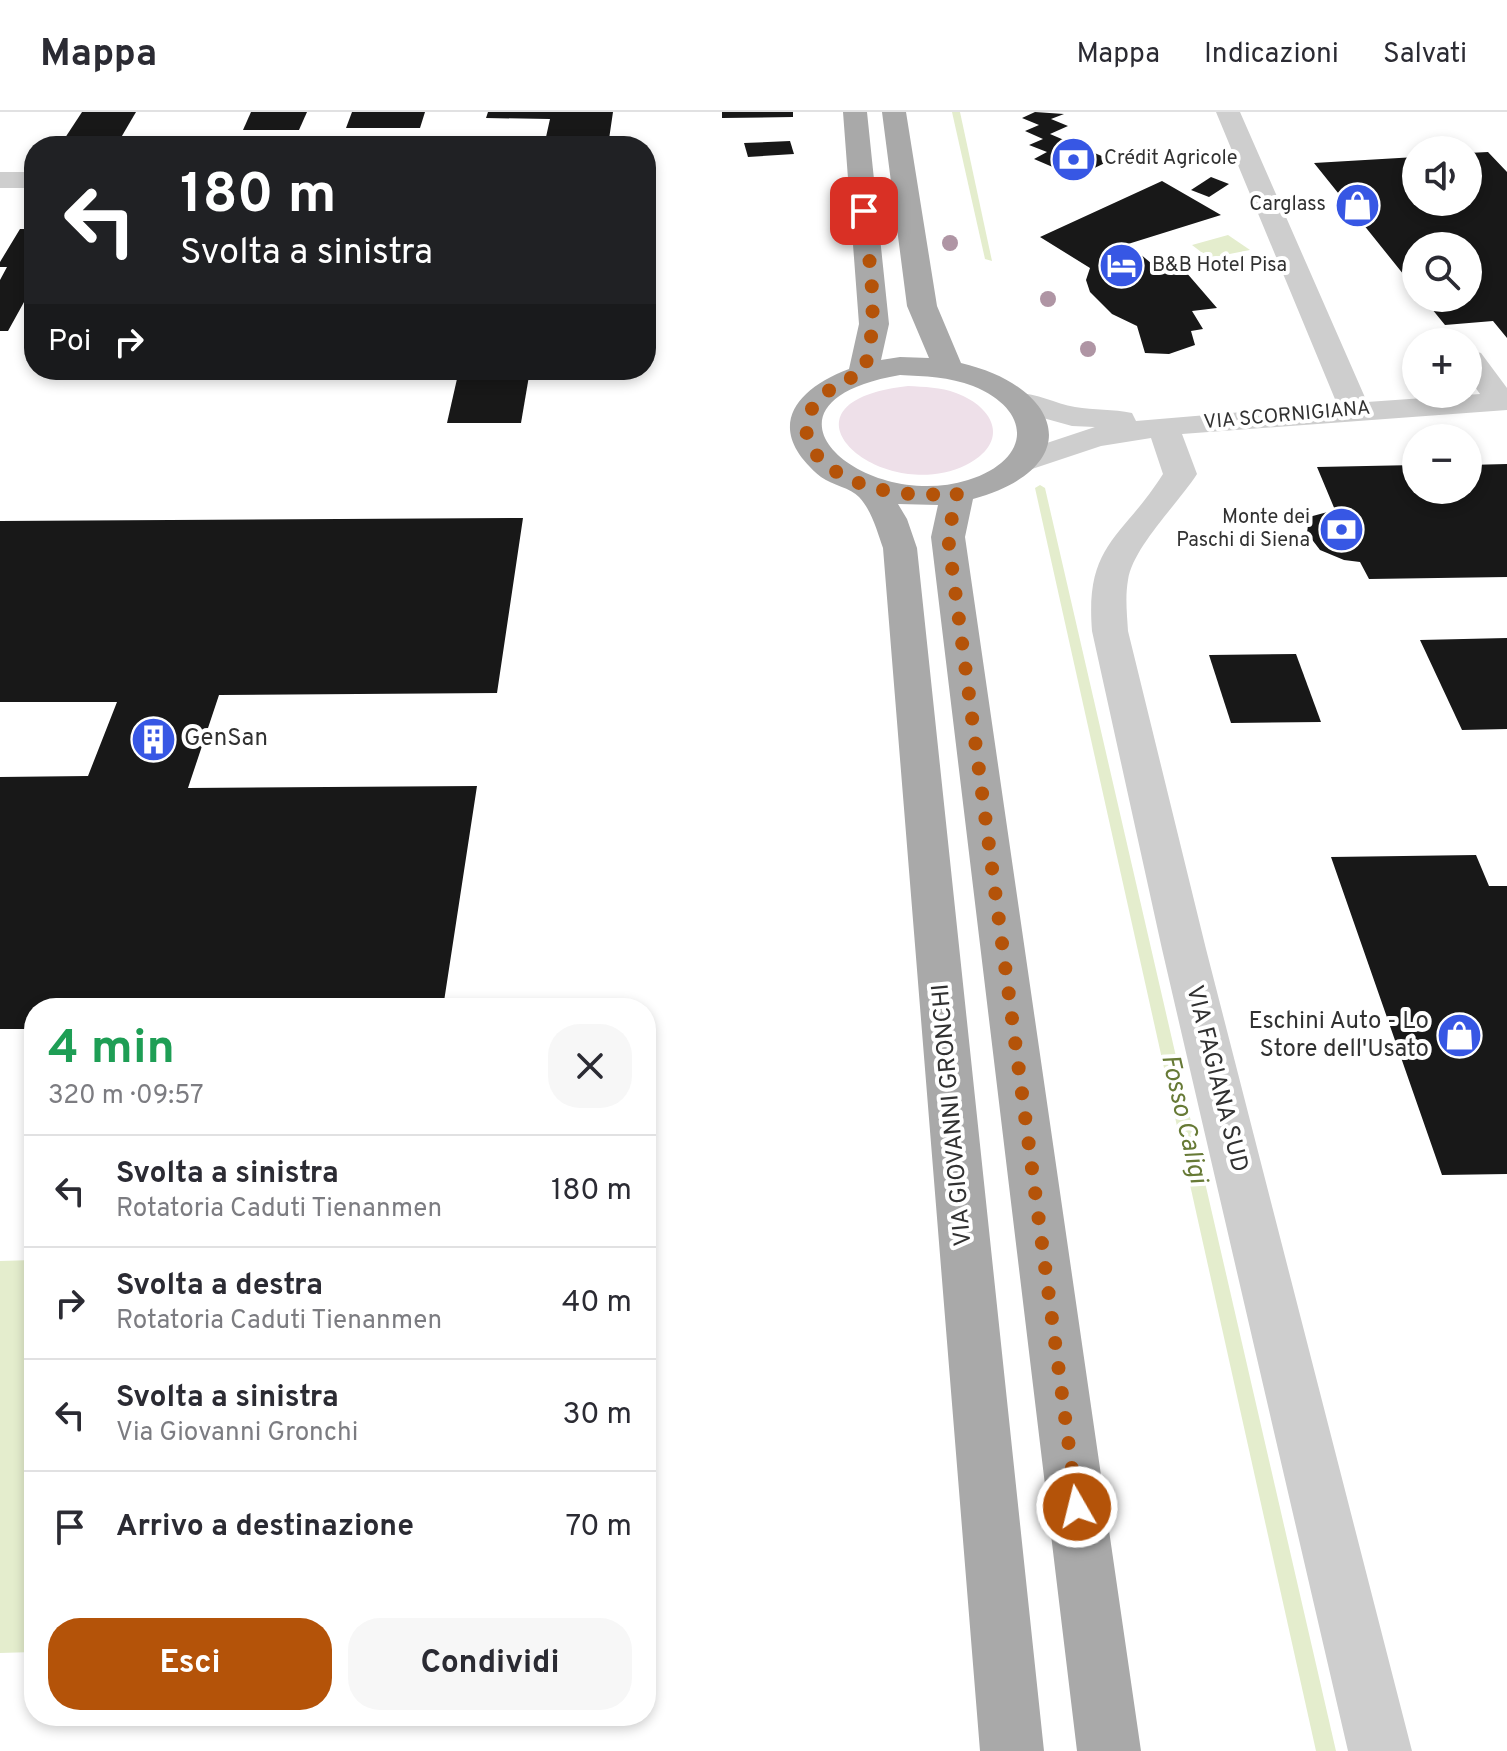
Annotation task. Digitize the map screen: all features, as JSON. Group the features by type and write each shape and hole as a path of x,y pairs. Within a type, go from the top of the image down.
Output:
{"main road":[{"path":"855,112 874,324 863,373"},
{"path":"894,112 922,306 949,370"},
{"path":"900,366 949,370 988,382 1018,401 1032,423 1031,449 1023,462 996,481 957,493 915,494 870,487 838,473 820,459 807,440 805,422 810,408 829,388 863,373 900,366"},
{"name":"VIA GIOVANNI GRONCHI","path":"870,487 890,519 900,548 1012,1751"},
{"path":"957,493 948,537 1109,1751"}],"street":[{"path":"1228,112 1258,151 1355,410"},
{"path":"0,180 24,180"},
{"path":"1482,374 1504,401"},
{"name":"VIA SCORNIGIANA","path":"1018,401 1072,416 1163,426"},
{"name":"VIA SCORNIGIANA","path":"1023,462 1095,437 1163,426 1504,401"},
{"name":"VIA FAGIANA SUD","path":"1163,426 1180,474 1117,554 1106,586 1110,631 1184,949 1380,1751"}],"shaded area":[{"path":"1228,235 1250,250 1209,258 1192,245"},
{"path":"908,386 950,391 981,407 992,426 993,437 989,447 966,465 933,474 900,473 871,463 850,447 840,429 843,411 865,396"},
{"path":"24,1260 24,1652 0,1653 0,1261"}],"building":[{"path":"82,112 136,112 122,136 66,136"},
{"path":"251,112 307,112 299,130 243,130"},
{"path":"352,112 425,112 420,128 346,128"},
{"path":"488,112 613,112 609,136 546,136 550,119 486,118"},
{"path":"722,112 793,112 793,117 722,118"},
{"path":"1035,112 1064,114 1051,119 1068,126 1050,134 1111,160 1076,177 1034,159 1047,152 1029,145 1043,139 1025,131 1039,125 1022,118"},
{"path":"790,141 794,154 748,157 744,143"},
{"path":"1482,152 1488,152 1507,172 1507,338 1493,321 1445,325 1434,312 1482,312 1482,232 1402,232 1402,273 1314,163 1402,158 1402,216 1482,216"},
{"path":"1211,177 1229,184 1209,197 1191,190"},
{"name":"B&B Hotel Pisa","path":"1162,181 1221,215 1128,244 1157,268 1179,264 1217,308 1192,311 1203,329 1191,331 1195,345 1169,354 1145,353 1137,326 1112,314 1090,292 1086,280 1090,268 1040,237"},
{"path":"20,229 24,229 24,302 8,331 0,331 0,280 7,267 0,267"},
{"path":"457,380 528,380 521,423 447,423"},
{"path":"1507,464 1507,577 1369,579 1360,562 1344,560 1320,550 1307,533 1309,517 1335,510 1317,467 1402,465 1402,504 1482,504 1482,465"},
{"name":"GenSan","path":"523,518 497,693 219,695 188,788 477,786 445,998 24,998 24,1029 0,1029 0,777 88,776 117,702 0,702 0,521"},
{"path":"1507,638 1507,729 1462,730 1420,640"},
{"path":"1296,654 1321,722 1231,723 1209,655"},
{"path":"1476,855 1489,886 1507,886 1507,1174 1442,1175 1331,857"}],"waterway":[{"name":"Fosso Caligi","path":"956,112 989,259"},
{"name":"Fosso Caligi","path":"1040,488 1326,1751"}],"place":[{"name":"Crédit Agricole","path":"1073,159"},
{"name":"Carglass","path":"1357,205"},
{"name":"B&B Hotel Pisa","path":"1121,266"},
{"name":"Monte dei Paschi di Siena","path":"1341,530"},
{"name":"GenSan","path":"153,739"},
{"name":"Eschini Auto - Lo Store dell'Usato","path":"1460,1036"}],"route":[{"path":"864,211 874,324 871,346 863,373 843,380 816,399 805,422 807,440 820,459 838,473 870,487 894,493 957,493 948,537 1077,1507"}]}
